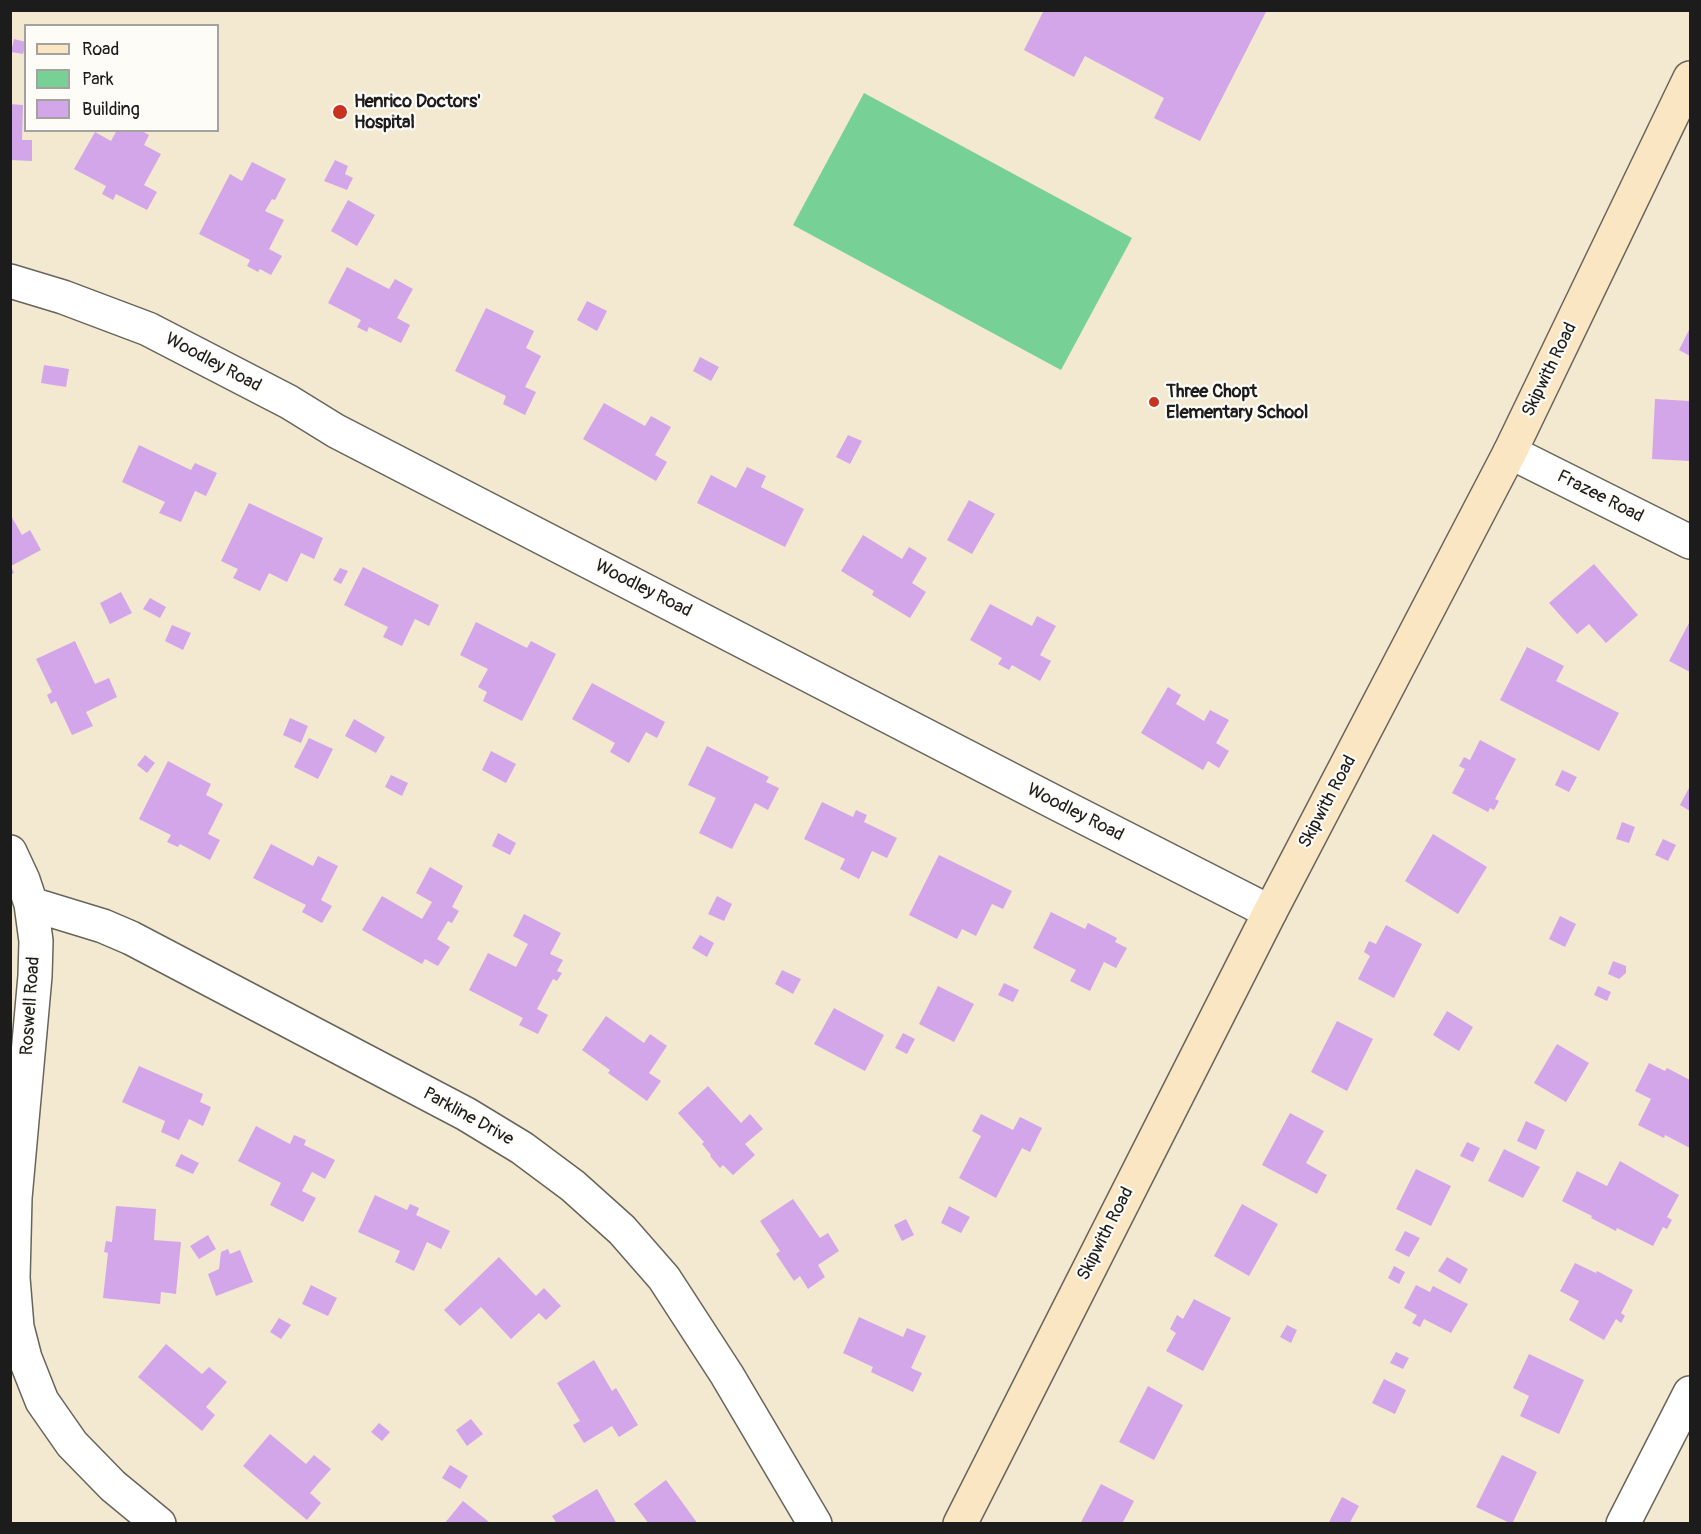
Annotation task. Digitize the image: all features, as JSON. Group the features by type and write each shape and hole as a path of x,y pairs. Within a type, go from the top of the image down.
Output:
{"main road":[{"name":"Skipwith Road","path":"960,1524 1270,912 1510,452 1690,78"}],"street":[{"name":"Woodley Road","path":"10,281 63,297 148,329 289,402 336,431 1270,912"},
{"name":"Frazee Road","path":"1510,452 1690,542"},
{"path":"10,852 31,904"},
{"name":"Roswell Road","path":"31,904 36,942 35,976 15,1198 13,1278 16,1327 42,1401 72,1444 113,1486 159,1524"},
{"name":"Parkline Drive","path":"31,904 103,926 131,938 466,1114 522,1148 573,1186 622,1230 664,1278 727,1375 815,1524"},
{"path":"1623,1524 1690,1393"}],"green space":[{"path":"864,93 1132,238 1061,370 793,225"}],"building":[{"path":"1044,10 1267,10 1200,141 1154,118 1164,98 1085,56 1074,77 1024,50"},
{"path":"14,39 24,42 23,54 11,52"},
{"path":"10,104 23,105 22,140 32,140 32,161 10,160"},
{"path":"95,132 111,141 116,132 144,132 149,135 144,145 161,154 144,185 157,192 147,210 116,194 113,200 102,194 106,186 74,169"},
{"path":"335,160 348,166 345,174 353,178 347,190 324,181"},
{"path":"252,162 286,179 275,200 272,199 265,211 284,220 269,249 282,256 271,275 247,266 250,260 199,234 230,174 242,181"},
{"path":"348,200 375,215 357,246 331,231"},
{"path":"347,267 389,289 395,279 413,289 397,318 410,325 401,343 369,327 367,332 357,327 361,320 328,303"},
{"path":"587,301 607,311 597,331 577,320"},
{"path":"486,308 534,331 526,348 541,356 525,387 536,392 525,415 503,404 506,396 455,371"},
{"path":"1690,328 1690,356 1679,350"},
{"path":"700,357 719,367 711,381 693,371"},
{"path":"44,365 69,369 66,387 41,383"},
{"path":"1655,399 1690,401 1690,461 1652,459"},
{"path":"604,403 645,426 651,416 671,427 655,455 667,462 656,481 583,439"},
{"path":"848,435 862,441 850,464 836,457"},
{"path":"139,445 191,470 195,463 217,473 206,496 195,491 181,522 159,513 165,502 122,482"},
{"path":"747,467 766,476 761,487 804,509 785,547 697,503 711,475 736,488"},
{"path":"969,500 995,514 972,554 947,540"},
{"path":"249,503 323,538 314,559 301,553 287,582 269,573 260,591 233,578 238,569 221,561"},
{"path":"10,514 22,535 30,530 41,550 11,566 14,573 10,575"},
{"path":"863,535 902,559 909,547 927,558 912,583 926,592 910,618 872,595 874,591 841,571"},
{"path":"1594,564 1638,615 1606,643 1589,624 1577,634 1549,603"},
{"path":"363,567 439,605 429,626 415,619 402,646 383,637 388,627 344,605"},
{"path":"340,568 348,571 341,584 333,580"},
{"path":"121,592 132,613 110,624 100,603"},
{"path":"150,598 166,607 160,618 143,609"},
{"path":"990,604 1032,626 1037,616 1056,626 1040,655 1051,661 1040,681 1012,665 1009,670 998,664 1002,658 970,640"},
{"path":"1690,621 1690,672 1669,661"},
{"path":"476,622 527,648 531,641 556,654 522,721 483,701 487,692 478,687 488,669 460,655"},
{"path":"172,625 191,633 183,650 165,641"},
{"path":"75,641 95,684 109,678 117,697 86,712 93,726 72,735 56,701 51,704 47,695 52,692 36,659"},
{"path":"1527,647 1564,666 1556,681 1619,713 1599,751 1500,700"},
{"path":"592,683 665,722 657,738 646,732 629,763 610,752 615,743 572,719"},
{"path":"1168,687 1181,695 1176,704 1204,721 1210,710 1229,720 1216,743 1229,751 1219,768 1208,761 1203,770 1141,733"},
{"path":"290,718 308,726 301,743 283,735"},
{"path":"354,719 385,737 376,753 345,736"},
{"path":"309,738 333,749 318,779 294,767"},
{"path":"1480,740 1516,759 1495,799 1499,801 1494,810 1490,808 1488,812 1452,793 1465,769 1459,766 1464,757 1470,760"},
{"path":"707,746 769,777 766,782 779,788 768,810 755,803 732,849 699,833 716,798 688,785"},
{"path":"491,751 516,764 506,783 482,770"},
{"path":"145,755 155,763 147,773 137,765"},
{"path":"168,761 211,784 206,795 223,804 208,834 220,840 210,860 180,844 178,847 167,842 171,835 139,819"},
{"path":"1562,770 1577,777 1569,792 1555,785"},
{"path":"391,775 408,783 402,796 385,787"},
{"path":"1690,786 1690,811 1680,805"},
{"path":"822,802 853,817 856,810 867,815 864,822 897,838 887,858 872,851 859,879 840,869 845,859 804,839"},
{"path":"1622,822 1635,827 1629,843 1616,839"},
{"path":"498,833 516,843 510,855 492,846"},
{"path":"1433,834 1487,867 1458,914 1405,881"},
{"path":"1663,839 1676,845 1668,861 1655,855"},
{"path":"271,844 313,866 318,856 338,866 321,900 332,906 322,923 302,912 306,905 253,878"},
{"path":"939,855 1012,891 1003,909 992,904 976,936 962,929 957,939 909,915"},
{"path":"430,867 463,886 452,907 459,911 452,923 448,921 437,939 450,947 438,966 425,959 422,964 362,930 382,896 422,919 432,902 416,893"},
{"path":"717,896 732,904 724,921 708,914"},
{"path":"1051,912 1085,929 1088,923 1117,938 1115,942 1127,948 1116,968 1104,962 1090,991 1070,981 1076,970 1033,948"},
{"path":"524,914 561,933 550,954 563,960 557,971 562,973 557,981 553,979 537,1009 548,1015 538,1034 519,1025 523,1018 469,990 488,953 516,967 528,944 513,936"},
{"path":"1560,916 1576,924 1565,947 1549,939"},
{"path":"1386,925 1422,944 1394,998 1358,979 1370,956 1364,952 1369,941 1376,944"},
{"path":"700,935 714,943 707,957 692,948"},
{"path":"1613,961 1626,966 1626,973 1619,979 1608,974"},
{"path":"782,970 801,979 793,994 775,984"},
{"path":"1004,983 1019,990 1013,1002 998,995"},
{"path":"938,986 974,1004 954,1042 919,1024"},
{"path":"1598,986 1611,992 1607,1001 1594,995"},
{"path":"834,1008 884,1035 865,1071 814,1044"},
{"path":"1447,1011 1473,1027 1459,1051 1433,1035"},
{"path":"606,1016 644,1043 650,1034 667,1046 649,1073 661,1081 647,1101 608,1073 610,1070 582,1050"},
{"path":"1337,1021 1373,1039 1347,1091 1311,1072"},
{"path":"903,1033 915,1039 907,1054 895,1048"},
{"path":"1557,1044 1589,1063 1566,1102 1534,1083"},
{"path":"1649,1063 1665,1071 1667,1068 1690,1080 1690,1148 1638,1125 1651,1099 1635,1091"},
{"path":"139,1066 203,1094 200,1102 211,1107 203,1126 189,1119 179,1140 161,1132 165,1121 122,1102"},
{"path":"708,1086 741,1123 750,1114 763,1129 745,1144 755,1155 733,1175 723,1165 720,1168 702,1144 704,1142 678,1113"},
{"path":"1290,1113 1324,1131 1306,1163 1327,1175 1317,1194 1262,1165"},
{"path":"981,1114 1013,1130 1020,1117 1042,1128 1030,1152 1022,1148 996,1198 959,1178 981,1136 972,1131"},
{"path":"1526,1121 1545,1130 1536,1150 1517,1141"},
{"path":"256,1126 290,1144 294,1135 306,1140 304,1145 335,1160 325,1179 312,1172 302,1191 316,1198 303,1222 270,1205 281,1183 238,1161"},
{"path":"1467,1142 1480,1148 1473,1162 1460,1156"},
{"path":"1504,1149 1540,1167 1523,1198 1488,1181"},
{"path":"181,1154 199,1163 193,1174 175,1166"},
{"path":"1620,1161 1679,1195 1667,1217 1672,1220 1667,1229 1663,1227 1653,1246 1617,1228 1616,1231 1562,1201 1577,1171 1607,1186"},
{"path":"1416,1169 1451,1186 1431,1226 1396,1209"},
{"path":"375,1195 407,1210 410,1204 419,1208 416,1215 450,1231 441,1249 427,1242 414,1271 395,1262 400,1251 358,1232"},
{"path":"793,1199 820,1238 828,1233 839,1251 818,1265 825,1277 808,1289 800,1276 794,1281 776,1254 780,1251 760,1221"},
{"path":"1242,1204 1278,1224 1249,1276 1214,1256"},
{"path":"116,1206 156,1209 154,1240 181,1242 176,1294 161,1292 160,1304 103,1298 108,1253 104,1252 106,1241 112,1242"},
{"path":"949,1206 970,1217 961,1233 941,1223"},
{"path":"906,1219 914,1235 902,1241 894,1225"},
{"path":"1405,1231 1420,1238 1409,1257 1395,1250"},
{"path":"208,1235 216,1249 199,1259 190,1246"},
{"path":"228,1249 230,1254 240,1250 253,1282 216,1296 208,1274 219,1269 221,1252"},
{"path":"499,1257 536,1296 544,1288 561,1306 546,1320 539,1313 511,1339 481,1307 460,1326 444,1310"},
{"path":"1447,1257 1468,1269 1460,1284 1438,1271"},
{"path":"1575,1263 1596,1273 1597,1271 1633,1290 1621,1313 1625,1316 1621,1323 1616,1319 1604,1340 1569,1320 1579,1301 1560,1291"},
{"path":"1394,1266 1405,1272 1399,1284 1388,1278"},
{"path":"311,1285 337,1298 328,1316 302,1304"},
{"path":"1416,1285 1430,1292 1433,1286 1468,1304 1451,1333 1424,1319 1420,1327 1412,1323 1417,1315 1404,1308"},
{"path":"1194,1299 1231,1318 1203,1371 1166,1351 1176,1333 1170,1329 1177,1315 1183,1319"},
{"path":"859,1317 903,1337 907,1328 926,1336 911,1368 922,1373 913,1392 871,1372 873,1367 843,1353"},
{"path":"279,1318 291,1325 281,1339 270,1332"},
{"path":"1287,1325 1297,1330 1291,1343 1280,1337"},
{"path":"166,1344 202,1374 209,1367 227,1382 206,1407 215,1415 202,1431 138,1377"},
{"path":"1396,1352 1409,1358 1403,1369 1390,1363"},
{"path":"1529,1354 1584,1380 1559,1434 1520,1416 1529,1396 1513,1388"},
{"path":"594,1360 612,1391 616,1388 638,1425 619,1437 612,1426 584,1443 573,1425 580,1421 557,1383"},
{"path":"1384,1379 1406,1390 1395,1414 1372,1403"},
{"path":"1148,1386 1183,1405 1154,1460 1119,1442"},
{"path":"471,1419 483,1434 467,1446 456,1430"},
{"path":"379,1423 390,1432 382,1441 371,1432"},
{"path":"270,1434 306,1464 314,1455 331,1469 310,1493 321,1503 307,1520 243,1466"},
{"path":"1502,1455 1537,1472 1512,1524 1476,1507"},
{"path":"450,1465 468,1476 460,1489 442,1478"},
{"path":"666,1480 698,1524 649,1524 634,1504"},
{"path":"1101,1484 1134,1501 1122,1524 1080,1524"},
{"path":"597,1489 617,1524 557,1524 552,1516"},
{"path":"1342,1497 1359,1506 1349,1524 1332,1524 1329,1522"},
{"path":"463,1501 489,1522 488,1524 444,1524"}],"place":[{"name":"Henrico Doctors' Hospital","path":"340,112"},
{"name":"Three Chopt Elementary School","path":"1154,402"}]}
